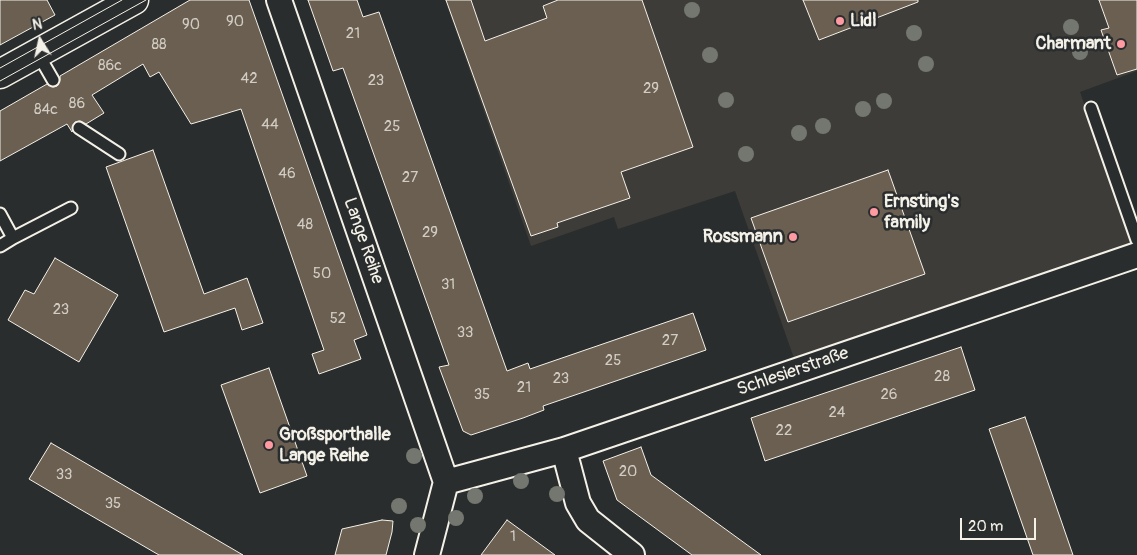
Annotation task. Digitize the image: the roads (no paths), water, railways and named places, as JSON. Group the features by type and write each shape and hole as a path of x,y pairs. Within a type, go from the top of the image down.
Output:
{"main road":[{"path":"0,74 134,0"}],"street":[{"name":"Lange Reihe","path":"279,0 446,482"},
{"name":"Schlesierstraße","path":"446,482 564,450 1137,255"},
{"path":"564,450 578,502 588,520 629,554"},
{"path":"427,555 446,482"}],"lane":[{"path":"38,54 53,80"},
{"path":"1091,108 1137,240"},
{"path":"79,128 120,154"},
{"path":"0,246 71,208"},
{"path":"0,214 13,238"}],"tram line":[{"path":"0,68 122,0"},
{"path":"0,81 146,0"}],"place":[{"name":"Lidl","path":"840,21"},
{"name":"Charmant","path":"1121,44"},
{"name":"Ernsting's family","path":"874,212"},
{"name":"Rossmann","path":"793,237"},
{"name":"Großsporthalle Lange Reihe","path":"269,445"}]}
